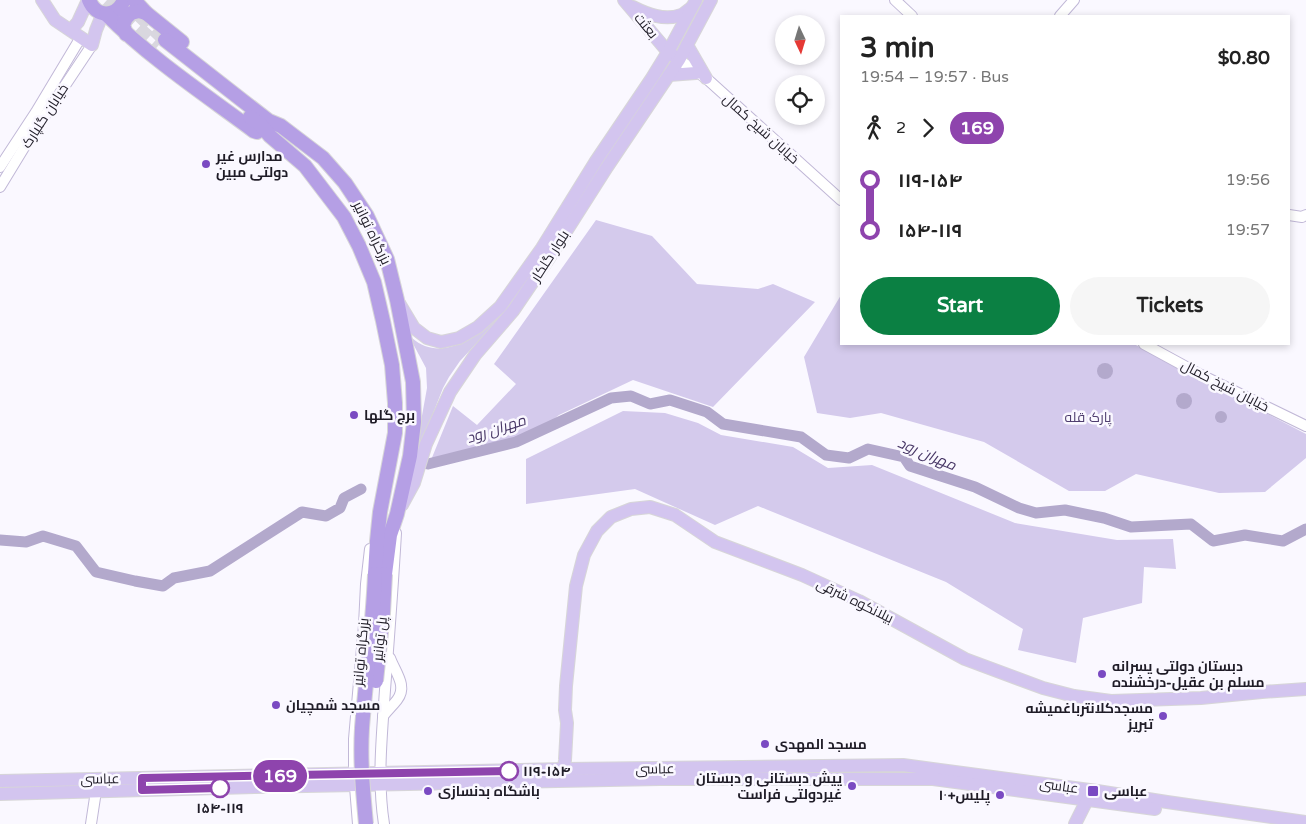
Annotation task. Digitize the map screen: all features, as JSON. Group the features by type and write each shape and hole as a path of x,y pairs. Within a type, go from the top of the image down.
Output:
{"highway":[{"path":"88,0 95,10 105,13 126,34 175,72 254,131 270,136"},
{"path":"105,13 117,10 124,0"},
{"path":"134,0 146,13 230,81 276,115 281,126"},
{"path":"126,34 124,25 126,18 131,13 139,11 146,13"},
{"name":"بزرگراه توانیر","path":"162,43 269,121 281,126 324,158 345,183 367,216 387,259 413,382 414,422 410,456 397,514 380,574 377,541 380,512 395,432 395,403 392,365 374,282 344,217 305,166 260,125 162,43"},
{"name":"پل توانیر","path":"380,574 383,613 372,729 371,779 381,822"},
{"name":"پل توانیر","path":"361,823 362,729 373,612 380,574"}],"main road":[{"path":"42,0 55,20 92,45 96,30 105,13"},
{"path":"76,34 78,22 88,0"},
{"name":"بلوار گلکار","path":"397,300 414,328 427,338 441,342 459,338 478,327 500,307 547,252 607,167 679,60 711,0"},
{"path":"626,2 650,15 667,17 682,15 694,3"},
{"name":"بعثت","path":"626,2 668,52 679,60"},
{"name":"بلوار گلکار","path":"397,514 414,483 426,444 450,392 475,355 513,311 596,161 668,52 694,3"},
{"path":"669,74 701,75 687,44"},
{"name":"بیلانکوه شرقی","path":"546,770 558,756 565,710 576,586 584,554 597,531 610,517 631,508 650,507 675,515 715,542 802,575 859,601 965,659 1051,690 1074,696 1111,701 1201,698 1306,689"},
{"name":"بیلانکوه شرقی","path":"563,775 567,723 565,710"},
{"name":"عباسى","path":"380,779 903,765 1097,791 1262,824"},
{"name":"عباسى","path":"0,781 142,784 354,780 546,770 563,775 934,779 1087,800 1306,822"},
{"name":"عباسى","path":"0,794 96,791 142,784"},
{"path":"1075,824 1087,800 1097,791"}],"street":[{"path":"894,0 911,15"},
{"path":"1061,15 1074,0"},
{"name":"خیابان گلپارک","path":"0,167 36,112 76,34"},
{"name":"خیابان گلپارک","path":"0,187 28,141 92,45"},
{"name":"خیابان شیخ کمال","path":"679,60 701,75 840,199"},
{"path":"1290,215 1306,215"},
{"name":"خیابان شیخ کمال","path":"1146,345 1201,375 1306,426"},
{"name":"بزرگراه توانیر","path":"361,823 354,780 354,740 366,584 371,543 380,512"},
{"name":"بزرگراه توانیر","path":"381,822 381,741 397,514"},
{"path":"384,716 402,692 402,684 388,653"},
{"path":"354,740 367,746 381,741"},
{"path":"90,824 96,791"},
{"path":"361,823 363,816 370,814 377,814 381,822"}],"green space":[{"path":"596,220 652,236 697,284 758,289 773,284 815,302 713,407 633,380 559,415 539,431 431,460 453,406 477,425 516,384 494,364"},
{"path":"523,284 529,285 460,361 449,377 434,411 410,482 427,388 426,368 411,340 412,338 432,348 446,348 467,340"},
{"name":"پارک قله","path":"840,297 840,345 1136,345 1306,434 1306,458 1265,492 1219,493 1136,474 1105,491 1069,491 984,442 881,413 850,418 817,413 804,357"},
{"path":"623,411 665,413 698,423 721,435 793,447 828,468 872,465 1015,523 1117,540 1173,539 1176,569 1144,567 1142,603 1083,618 1076,663 1018,650 1023,629 946,582 758,506 715,525 635,489 526,504 526,459"}],"shaded area":[{"path":"1102,363 1108,363 1113,368 1111,377 1102,379 1097,374 1097,368"},
{"path":"1181,393 1187,393 1192,398 1190,407 1181,409 1176,404 1176,398"},
{"path":"1219,411 1223,411 1227,417 1223,423 1219,423 1215,419 1215,415"}],"waterway":[{"name":"مهران رود","path":"428,464 516,442 611,398 631,396 650,404 670,400 707,412 723,424 801,437 826,455 849,458 868,449 904,457 910,466 975,487 1019,508 1036,513 1065,510 1104,518 1131,527 1191,524 1213,541 1245,535 1283,541 1306,529"},
{"name":"مهران رود","path":"0,540 26,542 43,536 76,546 96,572 163,586 174,578 210,571 302,512 326,516 340,508 344,498 361,489"}],"tunnel":[{"path":"107,0 158,46"},
{"path":"124,0 165,40"}],"bus line":[{"name":"169","path":"220,788 142,790 142,778 509,771"}],"place":[{"name":"مدارس غیر دولتی مبین","path":"206,164"},
{"name":"برج گلها","path":"354,415"},
{"name":"دبستان دولتی پسرانه مسلم بن عقیل-درخشنده","path":"1102,674"},
{"name":"مسجد شمچیان","path":"276,705"},
{"name":"مسجدکلانترباغمیشه تبریز","path":"1163,716"},
{"name":"مسجد المهدی","path":"765,744"},
{"name":"۱۱۹-۱۵۴","path":"509,771"},
{"name":"پیش دبستانی و دبستان غیردولتی فراست","path":"852,786"},
{"name":"۱۵۴-۱۱۹","path":"220,788"},
{"name":"باشگاه بدنسازی","path":"428,791"},
{"name":"عباسی","path":"1093,791"},
{"name":"پلیس+۱۰","path":"1000,795"}]}
